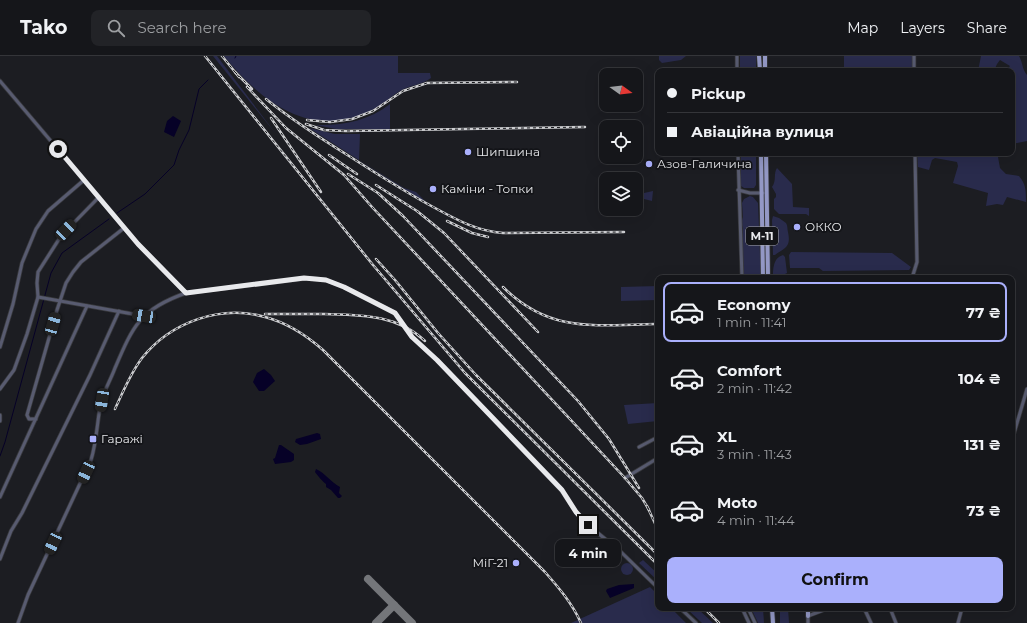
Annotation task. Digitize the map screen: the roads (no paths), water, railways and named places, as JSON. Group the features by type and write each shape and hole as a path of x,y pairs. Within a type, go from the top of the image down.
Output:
{"main road":[{"path":"759,56 760,68"},
{"path":"765,56 765,68"},
{"name":"М-11","path":"761,156 763,275"},
{"name":"М-11","path":"766,156 768,275"},
{"path":"772,611 773,623"},
{"path":"808,611 808,616"}],"street":[{"path":"737,56 737,68"},
{"path":"914,56 914,68"},
{"path":"0,81 148,256 186,293"},
{"path":"738,156 742,275"},
{"path":"913,275 917,262 915,156"},
{"path":"0,346 14,304 22,263 36,229 48,211 84,180"},
{"path":"738,190 750,193 767,193"},
{"path":"0,390 15,366 27,334 38,297 38,272 61,236 99,197"},
{"path":"36,419 29,419 27,415 66,284 77,267 124,228"},
{"path":"18,623 26,601 91,460 102,400 128,338 135,326 144,316 169,300 186,293 304,278 321,279 344,287 395,313 412,337 437,360 562,490 577,514 596,532 620,551 655,585"},
{"path":"38,297 144,316"},
{"path":"0,497 87,306"},
{"path":"0,559 11,531 26,506 90,375 119,311"},
{"path":"1015,430 1027,389"},
{"path":"0,415 0,421"},
{"path":"640,447 655,439"},
{"path":"625,478 655,460"},
{"path":"683,611 696,623"},
{"path":"743,611 749,623"},
{"path":"749,611 755,623"},
{"path":"808,623 808,616 821,611"},
{"path":"865,611 871,623"},
{"path":"891,611 896,623"},
{"path":"958,623 961,611"}],"waterway":[{"path":"117,213 145,194 174,165 179,150 189,130 199,89 208,80"},
{"path":"0,456 51,273 62,253 109,219"}],"railway":[{"path":"205,56 373,265 465,373 655,562"},
{"path":"222,56 239,77"},
{"path":"235,72 252,89"},
{"path":"307,120 330,122 352,119 373,111 403,91 427,83 517,82"},
{"path":"247,87 286,128 344,175 372,207 625,478 642,498 649,510"},
{"path":"266,99 306,129 391,183 459,221 484,230 503,233 624,232"},
{"path":"271,118 321,192"},
{"path":"306,124 324,130 346,131 585,127"},
{"path":"329,155 357,174"},
{"path":"348,174 378,193 403,216 578,401 609,439 639,488"},
{"path":"376,185 417,211 444,233 538,332"},
{"path":"447,221 472,233 488,237"},
{"path":"376,259 438,333 476,375 655,552"},
{"path":"503,287 521,302 538,313 556,320 575,324 594,325 655,324"},
{"path":"115,409 130,377 142,358 154,345 182,326 198,319 231,313 265,317 289,326 310,339 323,350 545,572 569,602 581,623"},
{"path":"265,314 338,314 378,318 402,326 414,332 425,341"},
{"path":"647,506 655,523"},
{"path":"707,611 719,623"}],"place":[{"name":"Шипшина","path":"468,152"},
{"name":"Азов-Галичина","path":"649,164"},
{"name":"Каміни - Топки","path":"433,189"},
{"name":"ОККО","path":"797,227"},
{"name":"Гаражі","path":"93,439"},
{"name":"МіГ-21","path":"516,563"}]}
